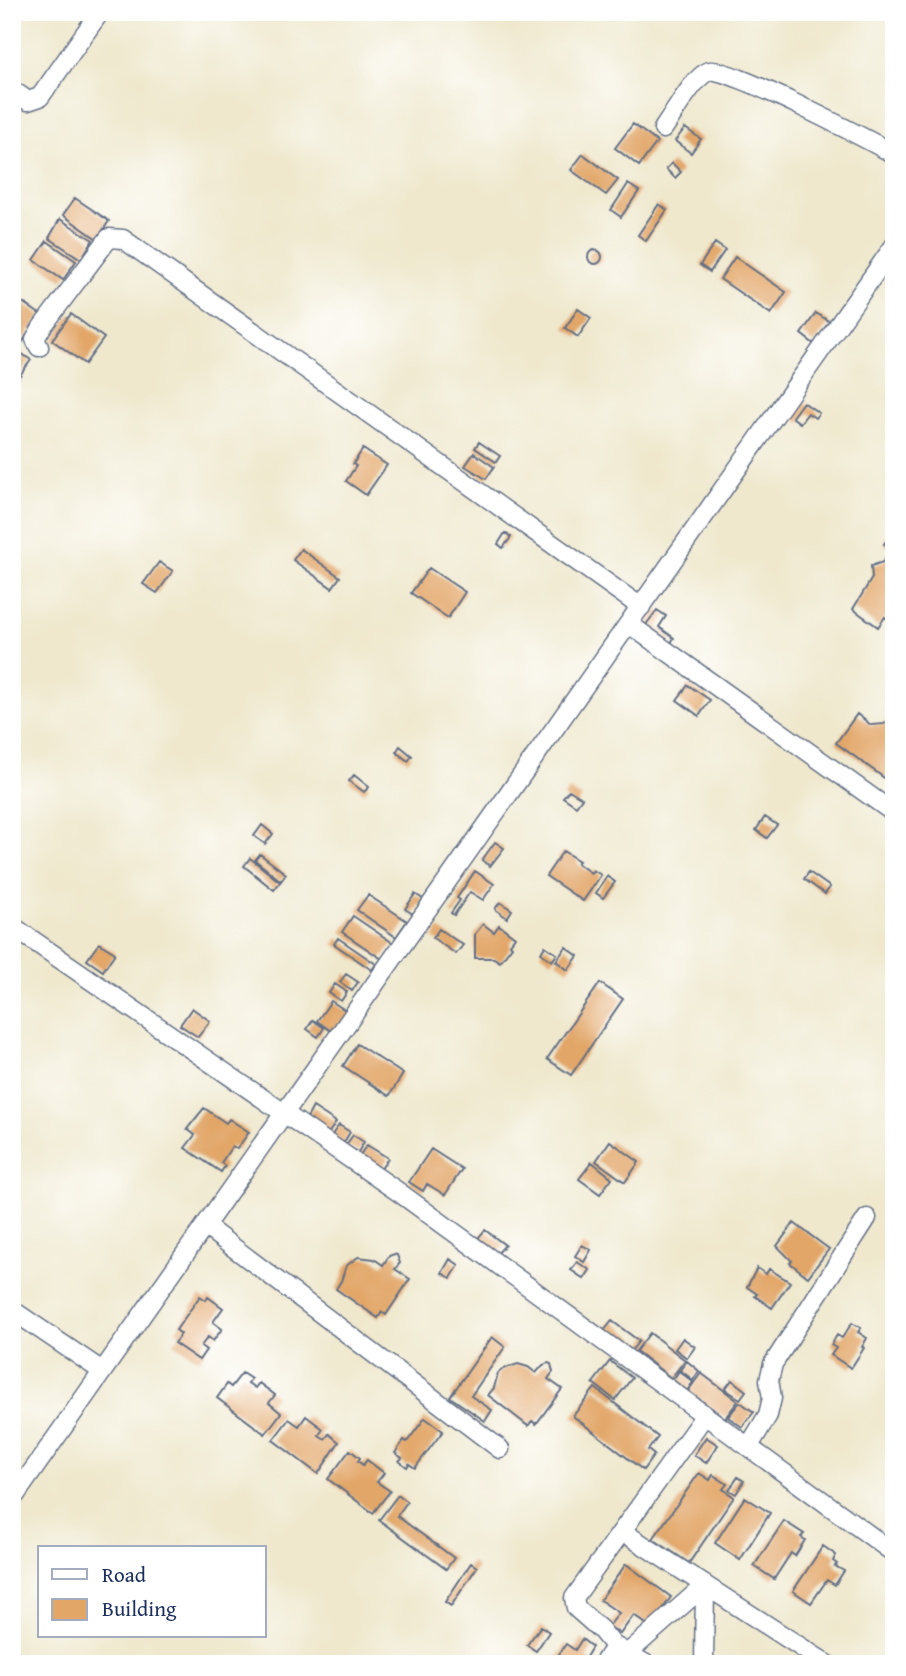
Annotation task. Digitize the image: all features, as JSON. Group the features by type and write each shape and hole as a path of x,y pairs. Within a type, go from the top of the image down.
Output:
{"street":[{"path":"12,90 28,101 40,97 100,12"},
{"path":"663,129 699,78 708,71 718,70 747,80 894,155"},
{"path":"39,347 35,339 42,327 109,238 123,239 641,607"},
{"path":"14,1493 205,1226 894,246"},
{"path":"629,624 894,813"},
{"path":"12,926 400,1193 894,1553"},
{"path":"749,1446 768,1415 772,1398 769,1380 773,1364 867,1219"},
{"path":"205,1226 500,1449"},
{"path":"12,1310 102,1371"},
{"path":"646,1664 620,1649 576,1608 574,1598 705,1415"},
{"path":"622,1532 827,1664"},
{"path":"603,1664 612,1650 620,1649 705,1585"},
{"path":"704,1664 705,1585"}],"building":[{"path":"633,124 657,142 639,166 615,148"},
{"path":"685,128 701,139 691,153 675,141"},
{"path":"583,154 618,180 606,195 571,170"},
{"path":"672,163 681,172 675,178 666,169"},
{"path":"628,184 639,191 621,217 611,210"},
{"path":"75,198 109,221 97,239 63,215"},
{"path":"659,204 667,210 646,241 638,235"},
{"path":"60,219 93,240 81,259 49,238"},
{"path":"47,241 76,261 63,280 34,260"},
{"path":"715,243 725,250 710,272 700,265"},
{"path":"595,250 600,252 600,262 595,264 590,262 588,257 590,252"},
{"path":"735,257 786,292 771,314 720,279"},
{"path":"12,295 41,315 19,347 12,342"},
{"path":"578,309 591,318 578,337 565,328"},
{"path":"816,313 830,322 814,344 801,334"},
{"path":"71,314 104,338 85,364 52,340"},
{"path":"12,347 31,360 12,386"},
{"path":"803,402 819,413 815,418 808,413 800,423 792,417"},
{"path":"479,442 500,456 496,462 475,448"},
{"path":"363,449 387,465 366,495 346,481"},
{"path":"474,453 494,467 486,479 465,466"},
{"path":"894,529 894,624 885,617 878,627 853,609 872,578 871,566 883,562 893,549 884,544"},
{"path":"505,533 511,537 503,548 498,544"},
{"path":"301,549 340,577 332,588 293,560"},
{"path":"159,562 173,571 157,593 143,584"},
{"path":"429,568 465,592 448,618 411,593"},
{"path":"657,610 666,616 659,627 674,638 670,644 645,626"},
{"path":"688,685 710,700 699,716 677,700"},
{"path":"857,714 871,725 884,724 894,716 894,785 836,743"},
{"path":"400,746 412,756 408,761 396,752"},
{"path":"354,775 369,787 364,792 349,781"},
{"path":"569,790 582,798 576,806 563,797"},
{"path":"765,817 777,825 767,838 756,830"},
{"path":"262,825 273,834 265,844 254,836"},
{"path":"495,842 504,848 490,866 482,860"},
{"path":"563,851 591,873 593,870 601,875 583,901 546,876"},
{"path":"260,854 286,874 281,881 255,860"},
{"path":"250,858 280,882 274,890 244,866"},
{"path":"475,871 494,884 483,900 470,892 454,915 451,913 460,900 457,898"},
{"path":"809,872 830,887 825,894 804,879"},
{"path":"607,876 615,882 603,898 596,893"},
{"path":"415,894 423,899 413,914 405,909"},
{"path":"368,895 407,921 396,937 357,910"},
{"path":"500,902 512,910 507,918 495,909"},
{"path":"353,916 393,943 382,959 342,932"},
{"path":"483,924 494,932 499,925 515,937 500,962 494,958 475,958 475,934"},
{"path":"439,929 463,945 456,954 433,938"},
{"path":"338,938 376,964 372,970 334,944"},
{"path":"99,943 115,953 103,971 87,960"},
{"path":"545,946 557,954 552,961 541,953"},
{"path":"566,947 578,956 568,970 556,961"},
{"path":"346,974 358,982 352,991 340,982"},
{"path":"600,983 623,999 571,1075 547,1059"},
{"path":"335,984 347,992 341,1001 329,993"},
{"path":"331,1001 351,1014 337,1035 317,1021"},
{"path":"192,1008 210,1021 198,1037 180,1025"},
{"path":"313,1020 324,1028 318,1037 307,1029"},
{"path":"357,1044 403,1074 389,1096 343,1066"},
{"path":"313,1107 336,1122 328,1134 306,1120"},
{"path":"204,1108 226,1123 229,1119 249,1132 237,1149 232,1146 221,1163 225,1166 221,1172 185,1148 195,1135 187,1129"},
{"path":"339,1125 350,1132 343,1144 331,1136"},
{"path":"353,1135 364,1142 358,1152 346,1145"},
{"path":"610,1141 639,1162 625,1182 596,1161"},
{"path":"367,1145 388,1158 381,1169 359,1156"},
{"path":"431,1149 462,1169 445,1195 427,1184 423,1191 409,1182"},
{"path":"592,1162 612,1178 600,1194 579,1179"},
{"path":"794,1223 829,1249 808,1277 790,1263 792,1261 777,1246"},
{"path":"485,1230 505,1245 498,1253 478,1238"},
{"path":"582,1245 591,1250 584,1262 575,1256"},
{"path":"394,1254 400,1263 395,1269 410,1279 386,1315 382,1312 378,1318 336,1289 346,1266 358,1257 374,1259 383,1265 389,1256"},
{"path":"450,1259 459,1265 451,1278 442,1273"},
{"path":"577,1262 590,1270 584,1279 571,1270"},
{"path":"757,1268 766,1274 769,1269 790,1282 772,1308 747,1287"},
{"path":"200,1296 206,1300 208,1297 223,1308 213,1322 222,1329 213,1341 208,1337 201,1346 206,1350 199,1360 174,1343 181,1334 176,1330"},
{"path":"612,1321 639,1341 631,1351 604,1331"},
{"path":"852,1323 861,1328 858,1332 867,1338 851,1368 831,1355 836,1348 831,1345 837,1335 842,1338"},
{"path":"650,1333 685,1360 671,1378 636,1351"},
{"path":"492,1337 505,1347 471,1396 492,1410 485,1421 450,1397"},
{"path":"683,1338 695,1347 687,1358 675,1349"},
{"path":"610,1361 632,1378 615,1400 593,1383"},
{"path":"687,1361 699,1371 693,1380 680,1370"},
{"path":"548,1363 551,1364 553,1372 548,1379 562,1389 536,1424 532,1421 528,1426 488,1395 494,1388 498,1373 503,1369 518,1364 536,1373"},
{"path":"679,1371 693,1382 687,1391 673,1380"},
{"path":"242,1373 251,1379 248,1383 255,1388 259,1383 275,1395 269,1403 281,1413 265,1434 217,1398 227,1384 231,1387"},
{"path":"701,1373 738,1401 725,1418 688,1391"},
{"path":"732,1380 746,1391 740,1399 725,1389"},
{"path":"595,1388 658,1437 648,1450 654,1455 643,1470 573,1416"},
{"path":"740,1402 754,1412 742,1427 728,1417"},
{"path":"306,1416 323,1429 319,1435 325,1439 329,1434 339,1442 318,1474 273,1440 289,1419 299,1426"},
{"path":"425,1418 443,1431 415,1468 409,1464 407,1467 399,1461 402,1458 395,1453"},
{"path":"706,1437 718,1445 706,1463 694,1455"},
{"path":"350,1450 360,1458 358,1461 363,1465 367,1460 384,1473 377,1482 390,1491 373,1513 328,1479"},
{"path":"699,1473 710,1480 713,1475 727,1484 723,1489 734,1497 689,1563 653,1539"},
{"path":"738,1477 744,1481 736,1494 729,1490"},
{"path":"398,1495 407,1502 397,1516 454,1558 446,1569 379,1520"},
{"path":"745,1497 770,1513 740,1560 715,1543"},
{"path":"784,1521 804,1534 801,1537 805,1540 795,1556 791,1553 774,1579 754,1566"},
{"path":"823,1546 836,1555 833,1561 837,1564 835,1566 844,1571 835,1585 827,1580 811,1603 793,1591"},
{"path":"471,1563 477,1567 451,1606 445,1602"},
{"path":"626,1564 671,1597 650,1627 634,1615 620,1634 609,1626 619,1613 600,1600"},
{"path":"541,1626 549,1632 536,1651 527,1645"},
{"path":"582,1639 592,1647 586,1657 595,1664 552,1664 566,1644 575,1650"}]}
